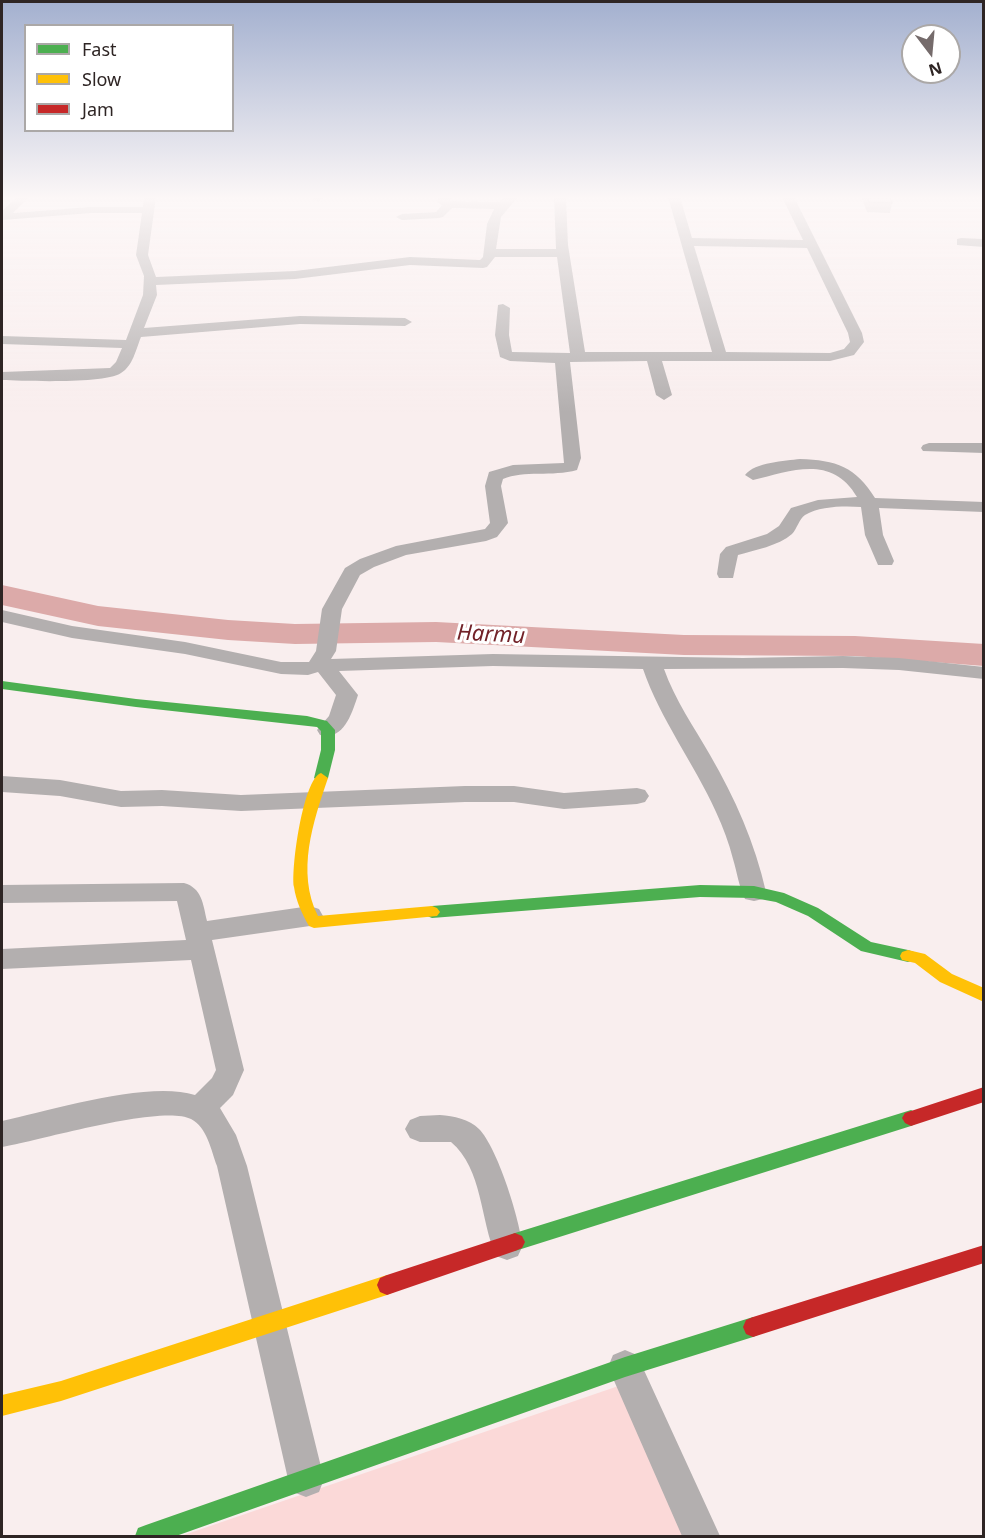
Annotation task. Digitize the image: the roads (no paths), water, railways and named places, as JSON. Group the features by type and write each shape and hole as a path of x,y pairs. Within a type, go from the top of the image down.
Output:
{"street":[{"path":"2,376 103,374 115,371 123,364 150,295 151,281 147,269"},
{"path":"151,281 295,275 343,269"},
{"path":"564,269 571,358"},
{"path":"695,269 710,315 720,357"},
{"path":"503,308 502,336 505,354 518,357 830,357 849,352 854,347 857,337 823,269"},
{"path":"2,340 133,339 300,320 405,322"},
{"path":"571,358 562,364 573,458 571,466 556,470 510,471 495,476 492,486 499,523 490,533 464,540 402,550 367,563 352,572 332,609 322,661 347,695 339,718 328,730 326,760 304,839 301,866 304,894 310,916 314,922 323,922 679,893 754,892 798,904 867,947 919,958 946,978 984,996"},
{"path":"654,358 664,395"},
{"path":"929,448 984,448"},
{"path":"753,475 788,463 822,464 854,481 869,502 873,532 885,561"},
{"path":"726,574 729,554 732,551 780,534 786,530 797,512 804,508 846,501 984,507"},
{"path":"2,616 72,632 196,650 281,668 308,669 322,661 651,661 879,663 984,673"},
{"path":"651,661 666,699 705,766 735,826 748,861 754,892"},
{"path":"2,686 136,703 307,720 322,724 328,730"},
{"path":"2,784 60,788 121,799 162,798 242,803 313,802 465,794 514,794 564,801 637,796"},
{"path":"2,894 184,892 189,897 230,1070 223,1086 201,1109"},
{"path":"2,959 199,941 310,916"},
{"path":"2,1406 72,1388 507,1245 984,1094"},
{"path":"2,1134 131,1107 186,1104 201,1109 213,1121 232,1166 306,1479"},
{"path":"420,1129 451,1129 469,1137 485,1170 507,1245"},
{"path":"146,1536 625,1367 984,1254"},
{"path":"625,1367 701,1536"}],"waterway":[{"name":"Harmu","path":"2,595 98,616 228,630 295,634 436,632 684,645 855,646 984,655"}]}
